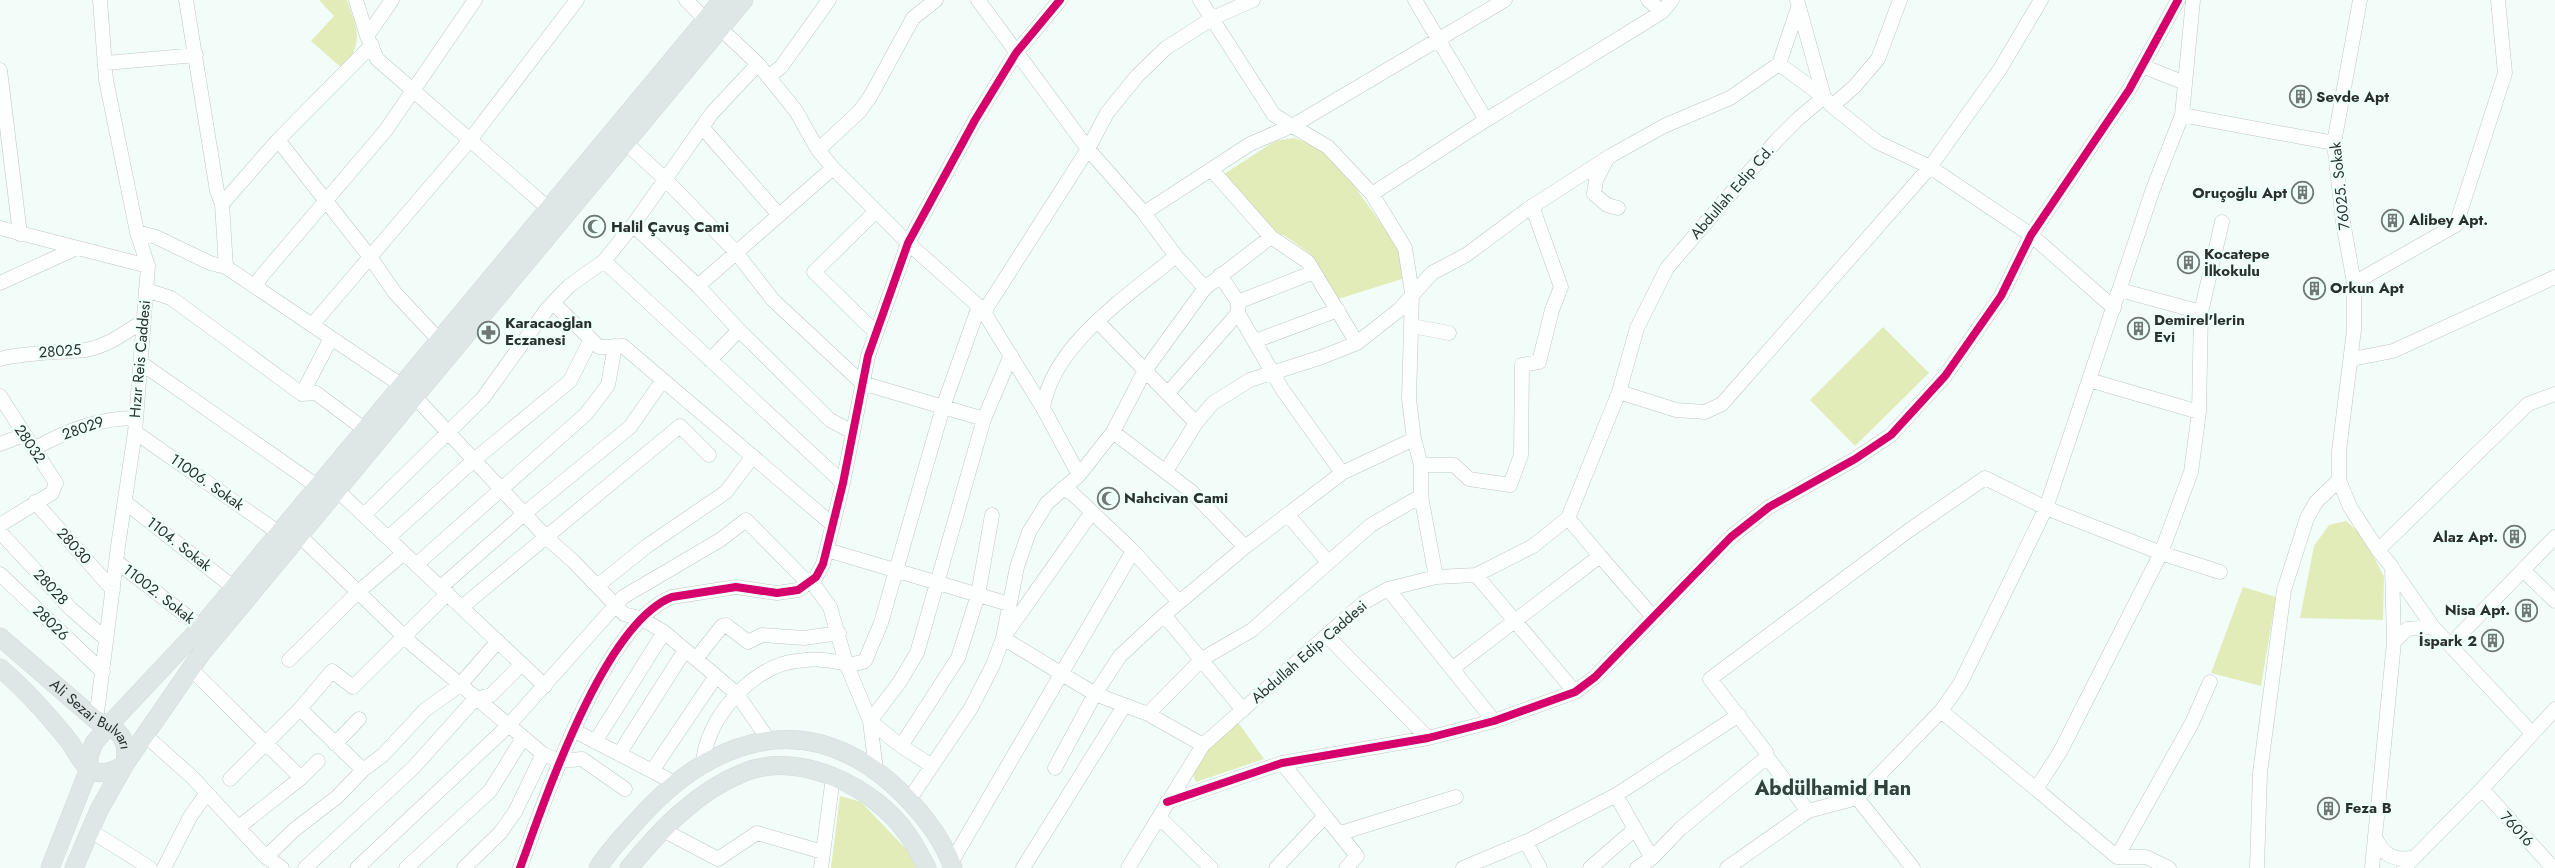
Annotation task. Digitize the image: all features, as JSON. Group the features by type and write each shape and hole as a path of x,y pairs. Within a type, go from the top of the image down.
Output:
{"main road":[{"path":"50,868 89,769 90,756 103,722 200,627 548,208 715,11 744,0"},
{"path":"74,868 125,764 201,654 626,143 715,11"},
{"name":"Ali Sezai Bulvarı","path":"0,637 120,734 127,749 125,764 117,770 104,773 89,769 69,742 18,682 0,668"},
{"path":"598,868 605,856 650,805 674,783 719,754 738,746 768,739 801,740 839,750 876,770 909,800 934,833 952,865"},
{"path":"629,868 683,810 717,786 746,772 773,765 808,768 833,777 875,801 907,834 927,868"}],"street":[{"name":"Hızır Reis Caddesi","path":"100,0 106,80 137,232 148,266 143,321 142,363 106,639 103,672 103,722"},
{"path":"186,0 217,192 222,204 226,267"},
{"path":"356,0 369,41 377,59 548,208"},
{"path":"222,204 369,41 392,0"},
{"path":"256,287 260,278 324,200 386,130 475,0"},
{"path":"312,325 470,140 577,0"},
{"path":"686,0 715,11 796,111 818,150 833,168 908,243 982,310 1043,408 1079,476"},
{"path":"768,77 781,67 829,0"},
{"path":"818,150 859,112 870,97 913,18 936,0"},
{"path":"978,0 1088,149 1144,213 1176,256 1205,288"},
{"path":"520,868 559,760 618,645 642,619 662,600 672,596 736,587 777,593 798,590 809,582 823,564 843,483 862,383 876,333 908,243 970,128 1016,53 1060,0"},
{"path":"1200,0 1274,115 1328,147 1372,194 1405,248 1412,293 1409,400 1414,439 1421,465 1421,496 1436,577"},
{"path":"703,765 703,752 714,730 737,694 750,681 777,665 795,661 822,659 856,665 864,661 881,623 944,407 982,310 987,307 1088,149 1107,113 1137,76 1166,48 1213,18 1253,0"},
{"path":"1415,0 1486,120"},
{"path":"1144,213 1250,144 1294,126 1504,0"},
{"path":"1648,0 1662,12"},
{"path":"1372,194 1486,120 1662,12 1672,0"},
{"name":"Abdullah Edip Cd.","path":"1619,392 1637,328 1667,268 1776,141 1799,118 1854,87 1878,59 1900,0"},
{"path":"1890,27 1911,0"},
{"path":"1619,392 1676,410 1705,412 1722,404 1930,167 2000,69 2041,0"},
{"path":"1167,802 1282,763 1428,738 1494,721 1575,692 1595,677 1731,537 1769,507 1855,459 1891,435 1945,376 2002,296 2031,235 2129,90 2178,0"},
{"path":"1727,868 1808,811 1857,798 1941,711 1960,684 2046,508 2153,188 2182,115 2193,0"},
{"name":"76025. Sokak","path":"2360,0 2334,143 2343,222 2354,283 2352,360 2339,451 2340,480 2350,507 2433,628 2532,733"},
{"path":"2354,283 2456,224 2505,73 2498,0"},
{"path":"1798,4 1828,102"},
{"path":"1166,471 1196,423 1213,403 1250,380 1357,343 1399,310 1412,293 1432,273 1466,255 1532,206 1607,158 1664,126 1730,98 1779,64 1798,4"},
{"path":"106,63 196,55"},
{"path":"364,515 483,398 553,303 569,286 604,261 633,224 712,113 758,64"},
{"path":"1779,64 1877,142 1930,167 2031,235 2114,308"},
{"path":"2142,66 2185,83"},
{"path":"0,70 20,234"},
{"path":"2182,115 2334,143"},
{"path":"702,127 778,214"},
{"path":"278,140 370,257 395,293 439,340"},
{"path":"626,143 665,179 735,252 774,300 862,383 984,419"},
{"path":"1607,158 1596,180 1594,194 1608,205 1618,208"},
{"path":"698,286 778,214 833,168"},
{"path":"1211,170 1271,237 1308,262 1357,343"},
{"path":"1421,465 1454,465 1469,479 1510,485 1521,454 1522,365 1540,362 1552,310 1561,287 1532,206"},
{"path":"876,211 814,272 876,333"},
{"path":"2036,789 2060,752 2161,553 2191,472 2199,412 2201,312 2222,222"},
{"path":"633,224 698,286 739,330 830,420 853,432"},
{"path":"0,228 148,266"},
{"path":"137,232 156,237 210,263 226,267 401,385"},
{"path":"909,800 971,708 993,665 1003,638 1017,567 1029,532 1047,503 1079,476 1113,432 1144,372 1205,288 1271,237"},
{"path":"0,283 77,248"},
{"path":"1043,408 1064,357 1098,322 1176,256"},
{"path":"604,261 843,483"},
{"path":"1168,393 1238,308 1314,272"},
{"path":"1220,275 1282,389 1342,473"},
{"path":"2352,360 2393,350 2555,276"},
{"path":"146,290 171,298 302,394 316,393 364,429"},
{"path":"2120,290 2201,312"},
{"path":"553,303 599,347 623,346 833,525"},
{"path":"1255,341 1338,310"},
{"name":"28025","path":"0,359 21,354 86,350 115,340 143,321"},
{"path":"1098,322 1144,372 1168,393 1196,423"},
{"path":"1412,326 1449,333"},
{"path":"710,360 739,330"},
{"path":"302,394 332,338"},
{"path":"389,537 474,460 570,381 591,339"},
{"path":"417,564 586,414 608,385 615,346"},
{"path":"870,721 899,683 917,653 984,419 1011,355"},
{"path":"142,363 317,486"},
{"path":"230,779 300,709 332,671 353,687 404,636 445,590 525,513 630,426 663,380"},
{"path":"2089,380 2199,412"},
{"name":"Abdullah Edip Caddesi","path":"1128,868 1203,745 1363,603 1388,590 1436,577 1476,575 1533,546 1568,518 1619,392"},
{"path":"2378,550 2528,404 2555,394"},
{"name":"28032","path":"0,396 56,483 52,493 35,502"},
{"path":"415,397 547,538 624,614 642,619 664,632 737,694 768,739"},
{"name":"28029","path":"34,449 100,420 135,425"},
{"name":"11006. Sokak","path":"135,425 279,532"},
{"path":"463,606 680,426 709,455"},
{"path":"1113,432 1192,492 1245,547"},
{"path":"0,444 24,435"},
{"path":"1055,768 1095,694 1120,656 1164,614 1245,547 1342,473 1414,439"},
{"path":"597,586 647,546 726,492 753,456"},
{"path":"1808,811 1767,757 1740,715 1710,679 1908,531 1985,478 2046,508 2161,553 2220,572"},
{"path":"2257,868 2260,773 2284,590 2307,518 2316,502 2340,480"},
{"path":"1062,489 1072,493 1133,551 1179,602"},
{"path":"338,491 463,606 545,686"},
{"path":"1148,714 1202,659 1252,630 1371,525 1421,496"},
{"path":"0,525 35,502"},
{"name":"28030","path":"35,502 113,590"},
{"name":"1104. Sokak","path":"125,502 233,587"},
{"path":"1003,638 1092,512"},
{"path":"901,746 958,658 978,595 992,515"},
{"path":"1288,516 1328,562"},
{"path":"1568,518 1653,617"},
{"path":"357,868 508,726 623,598 720,540 746,520 809,582 830,607 839,633 846,663 870,721 876,770"},
{"name":"28028","path":"0,532 71,608 106,639"},
{"path":"300,536 404,636 475,699 543,754 559,760 582,759 625,789"},
{"path":"2450,645 2555,537"},
{"path":"827,550 1009,604"},
{"path":"952,865 1133,551"},
{"path":"289,660 358,592 404,553"},
{"path":"1453,668 1600,556"},
{"name":"11002. Sokak","path":"116,562 200,627"},
{"path":"2372,868 2394,642 2392,567"},
{"path":"2523,570 2555,601"},
{"name":"28026","path":"0,574 103,672"},
{"path":"1476,575 1575,692"},
{"path":"1388,590 1494,721"},
{"path":"1164,614 1243,710"},
{"path":"696,659 722,626 726,625 748,642 762,635 804,638 839,633"},
{"path":"2394,642 2407,629 2433,628"},
{"path":"595,742 664,632"},
{"path":"1327,636 1428,738"},
{"path":"1003,638 1095,694 1148,714 1203,745"},
{"path":"266,857 294,830 337,797 363,770 383,755 425,710 460,685 498,641"},
{"path":"619,754 685,650"},
{"path":"304,868 413,768 475,699 491,695 522,664"},
{"path":"191,669 301,778"},
{"path":"652,772 716,676"},
{"path":"2117,857 2192,723 2210,682"},
{"path":"1023,868 1124,706"},
{"path":"300,709 363,770"},
{"path":"2404,868 2482,789 2555,709"},
{"path":"1941,711 2117,857 2169,868"},
{"path":"1463,868 1526,842 1616,795 1740,715"},
{"path":"335,744 359,719"},
{"path":"870,721 901,746 932,766"},
{"path":"575,731 674,783"},
{"path":"146,736 192,777 206,794 240,826 266,857 282,868"},
{"path":"406,868 490,792 523,738"},
{"path":"464,868 500,834 515,812 543,754"},
{"path":"1638,868 1652,858 1681,828 1767,757"},
{"path":"240,826 301,778 318,761"},
{"path":"1282,763 1341,833 1357,856 1346,868"},
{"path":"822,868 833,777"},
{"name":"76016","path":"2482,789 2547,866"},
{"path":"164,868 190,817 206,794"},
{"path":"1616,795 1652,858"},
{"path":"1341,833 1456,796"},
{"path":"1857,798 1913,868"},
{"path":"1159,816 1211,868"},
{"path":"1276,868 1325,816"},
{"path":"1590,868 1635,829"},
{"path":"663,830 718,860 756,833 823,852"},
{"path":"91,831 150,868"},
{"path":"2375,836 2379,846 2386,854 2405,860 2415,856"},
{"path":"1526,842 1540,868"}],"green space":[{"path":"319,0 347,0 357,36 354,51 345,71 311,41 334,16"},
{"path":"1294,138 1314,145 1342,169 1401,251 1405,278 1338,299 1309,253 1284,235 1268,232 1218,178 1275,141"},
{"path":"1883,327 1929,373 1855,446 1810,400"},
{"path":"2346,521 2363,536 2384,577 2383,620 2300,618 2314,546 2329,525"},
{"path":"2243,587 2276,597 2261,686 2211,673"},
{"path":"1238,722 1264,759 1196,782 1193,775 1207,751"},
{"path":"840,796 861,802 908,851 916,868 831,868"}],"cycle path":[{"path":"520,868 561,759 580,717 600,677 623,641 647,614 672,597 736,587 777,593 798,590 816,577 823,564 843,483 868,356 908,243 975,120 1016,53 1060,0"},
{"path":"1167,802 1282,763 1428,738 1494,721 1575,692 1595,677 1731,537 1769,507 1855,459 1891,435 1945,376 2001,296 2031,235 2129,90 2178,0"}],"place":[{"name":"Sevde Apt","path":"2300,97"},
{"name":"Oruçoğlu Apt","path":"2303,193"},
{"name":"Alibey Apt.","path":"2393,220"},
{"name":"Halil Çavuş Cami","path":"595,227"},
{"name":"Kocatepe İlkokulu","path":"2188,263"},
{"name":"Orkun Apt","path":"2314,288"},
{"name":"Demirel'lerin Evi","path":"2138,329"},
{"name":"Karacaoğlan Eczanesi","path":"489,332"},
{"name":"Nahcivan Cami","path":"1108,498"},
{"name":"Alaz Apt.","path":"2514,537"},
{"name":"Nisa Apt.","path":"2526,610"},
{"name":"İspark 2","path":"2493,641"},
{"name":"Feza B","path":"2329,808"}],"district":[{"name":"Abdülhamid Han","path":"1833,788"}]}
